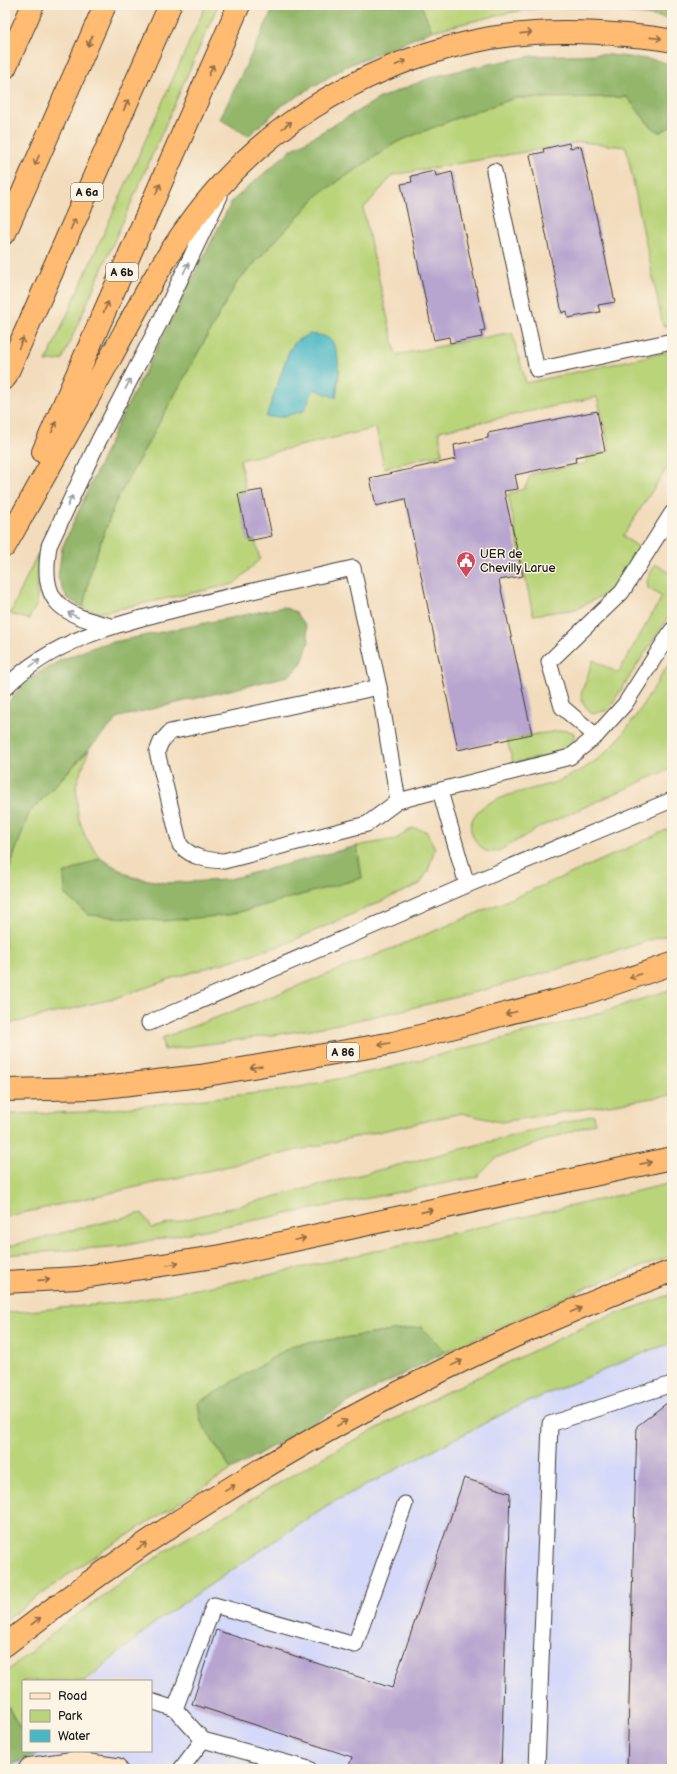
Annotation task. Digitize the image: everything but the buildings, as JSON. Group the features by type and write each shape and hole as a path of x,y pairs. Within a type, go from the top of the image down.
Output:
{"highway":[{"path":"5,68 33,5"},
{"path":"5,233 105,5"},
{"name":"A 6a","path":"5,378 170,5"},
{"name":"A 6b","path":"5,540 240,5"},
{"path":"5,546 147,291 188,225 230,173 256,149 320,102 371,76 412,59 448,47 528,32 560,31 602,33 672,41"},
{"name":"A 86","path":"5,1090 95,1088 200,1076 393,1043 586,993 672,964"},
{"path":"5,1282 77,1278 221,1256 672,1158"},
{"path":"5,1645 57,1605 197,1509 245,1479 358,1414 423,1379 500,1342 672,1271"}],"street":[{"path":"30,1769 72,1763 116,1769"}],"lane":[{"path":"494,171 538,370 672,341"},
{"path":"111,626 84,620 68,613 54,600 48,585 46,564 49,546 99,440 160,322 230,173"},
{"path":"596,736 562,706 549,662 622,592 672,513"},
{"path":"5,688 41,659 74,640 111,626 255,590 353,568 379,687 398,801"},
{"path":"379,687 170,732 161,742 157,752 180,845 188,853 205,860 224,861 367,824 398,801 570,757 596,736 625,704 672,630"},
{"path":"440,791 467,885"},
{"path":"148,1023 467,885 672,800"},
{"path":"537,1769 550,1424 672,1384"},
{"path":"175,1709 214,1605 355,1645 405,1504"},
{"path":"152,1701 175,1709 203,1740 310,1769"},
{"path":"181,1769 203,1740"}],"shaded area":[{"path":"672,1343 672,1769 5,1769 5,1746 22,1733 22,1752 152,1752 152,1680 86,1680 157,1621 326,1506 512,1409 651,1350"}],"green space":[{"path":"206,5 218,5 62,360 46,362"},
{"path":"275,5 421,5 432,31 347,66 283,105 248,136 220,119"},
{"path":"421,5 598,5 598,8 546,7 507,13 432,31"},
{"path":"598,5 672,5 672,19 598,8"},
{"path":"601,54 656,60 672,65 672,126 660,132 650,126 627,97 515,98 457,118 397,142 319,194 237,282 115,503 92,566 83,608 67,598 58,578 62,548 117,426 232,201 291,150 380,98 432,77 532,56"},
{"path":"627,97 650,126 660,132 672,126 672,325 663,326 626,147 581,142 393,175 363,209 396,355 512,332 526,383 672,351 672,460 623,536 641,549 615,589 576,609 533,615 508,494 524,489 531,474 587,463 585,456 610,451 597,397 439,431 442,454 384,468 376,428 240,460 246,493 238,494 248,541 255,540 260,559 234,584 99,613 83,608 92,566 115,503 237,282 319,194 397,142 457,118 515,98","holes":["340,369 336,398 314,389"]},
{"path":"38,553 37,604 29,619 10,614"},
{"path":"655,564 672,574 672,611 608,710 592,714 583,703 581,694 593,660 618,673 662,597 648,588 647,581"},
{"path":"283,607 296,612 306,626 309,641 301,665 288,676 119,717 29,813 5,881 5,707 25,681 61,660 99,645"},
{"path":"672,659 672,768 542,826 497,852 485,851 474,839 471,830 472,820 481,808 501,798 558,781 583,769 604,754 626,730"},
{"path":"567,730 574,733 574,743 552,755 513,763 507,740"},
{"path":"89,750 76,785 78,816 85,836 100,858 64,874 229,915 362,878 357,846 396,839 413,828 426,831 435,848 428,871 420,884 283,945 173,978 116,998 5,1025 5,881 29,813"},
{"path":"672,827 672,933 502,985 372,1017 308,1030 164,1050 162,1038 242,1008 442,928 578,870"},
{"path":"357,846 362,878 229,915 164,921 89,915 65,895 64,874 100,858 132,877 166,883 226,880"},
{"path":"672,989 672,1095 501,1122 461,1113 5,1217 5,1114 87,1112 285,1090 385,1069 587,1017"},
{"path":"594,1115 595,1123 496,1158 477,1177 122,1246 5,1255 5,1247 142,1213 152,1228"},
{"path":"672,1183 672,1255 587,1287 446,1352 421,1327 294,1345 199,1403 201,1422 231,1470 90,1559 5,1620 5,1313 128,1302 269,1275"},
{"path":"672,1294 672,1343 651,1350 512,1409 326,1506 157,1621 86,1680 22,1680 22,1733 5,1701 5,1673 65,1623 170,1548 325,1456 440,1395 592,1323"},
{"path":"421,1327 446,1352 354,1399 231,1470 201,1422 198,1403 294,1345"},
{"path":"5,1701 22,1732 22,1752 35,1752 37,1755 5,1767"}],"water":[{"path":"310,334 326,337 332,342 335,348 338,356 338,383 336,398 314,389 304,411 282,417 266,417 289,351 297,340"}],"place":[{"name":"UER de Chevilly Larue","path":"466,578"}]}
